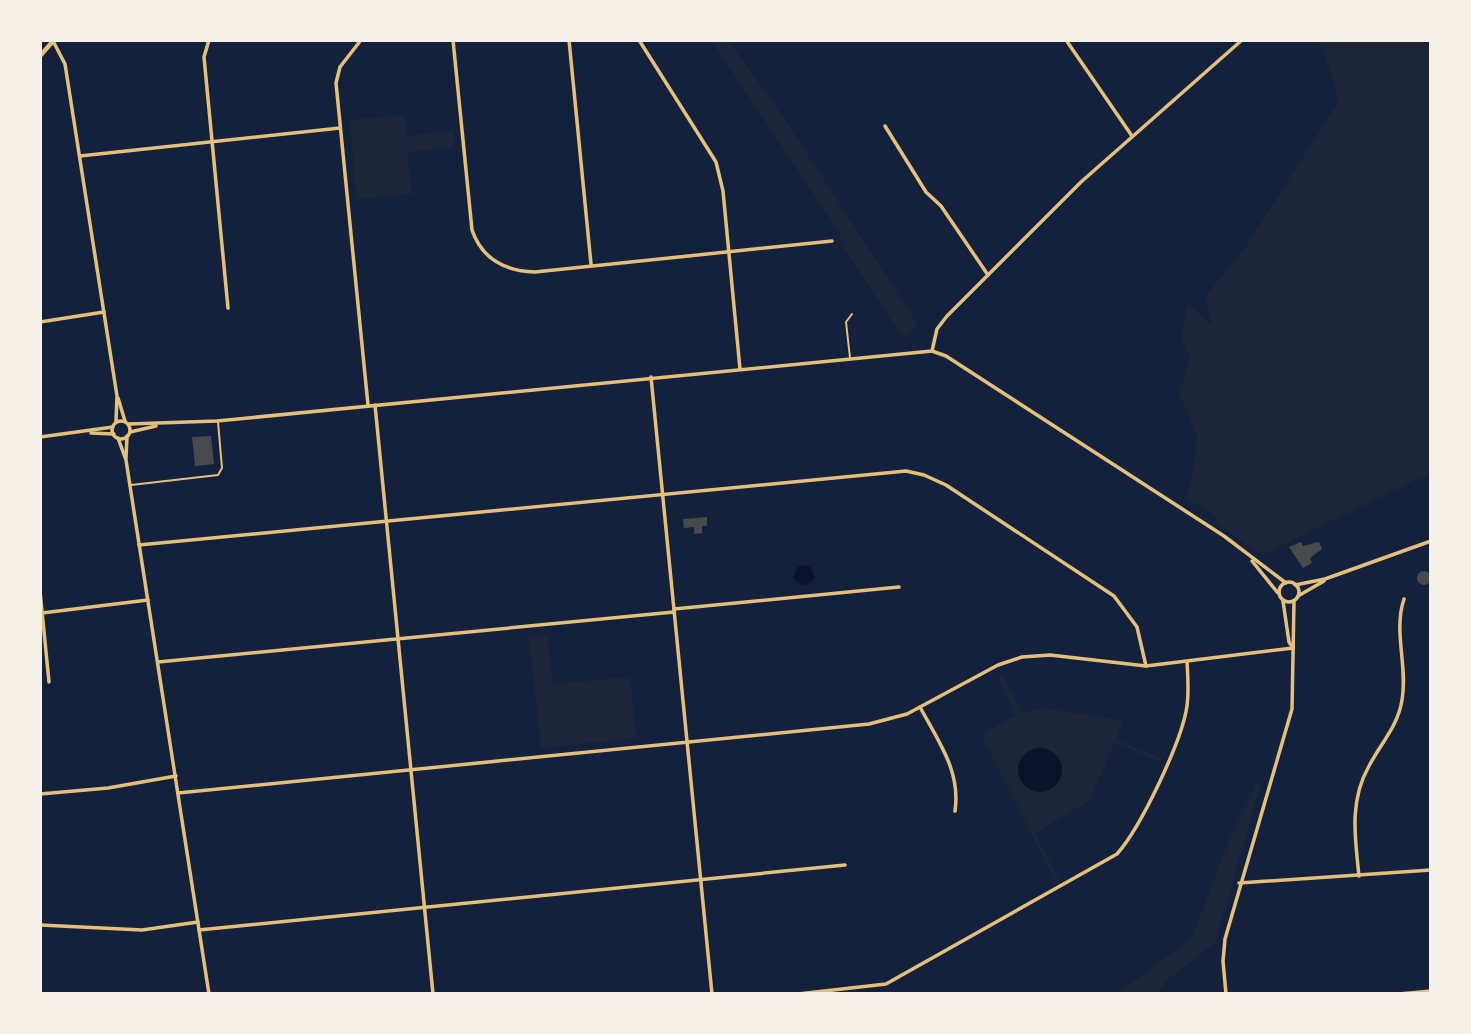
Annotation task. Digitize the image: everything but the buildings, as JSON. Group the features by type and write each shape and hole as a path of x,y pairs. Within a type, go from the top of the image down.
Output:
{"main road":[{"path":"40,56 53,41"}],"street":[{"path":"209,40 204,57 228,308"},
{"path":"361,40 338,75 340,128 368,405"},
{"path":"453,40 469,216 480,249 497,263 523,271 832,241"},
{"path":"569,40 591,264"},
{"path":"639,40 716,162 740,369"},
{"path":"1066,40 1132,136"},
{"path":"932,351 942,322 1081,181 1242,40"},
{"path":"40,437 113,427 116,422 117,396 65,64 53,41"},
{"path":"885,126 926,192 941,205 988,275"},
{"path":"80,156 212,139 340,128"},
{"path":"40,322 104,312"},
{"path":"116,422 158,425 217,421 932,351 946,356 1224,536 1286,583 1325,579 1431,541"},
{"path":"651,377 712,994"},
{"path":"117,396 127,423 126,460 209,994"},
{"path":"375,405 433,994"},
{"path":"89,432 116,436 158,425"},
{"path":"113,427 126,460"},
{"path":"139,545 888,471 924,475 946,485 1114,596 1137,626 1146,666"},
{"path":"1251,559 1283,601 1289,642 1293,648"},
{"path":"1226,994 1223,951 1239,883 1292,709 1294,601 1325,579"},
{"path":"1279,594 1279,589 1286,583"},
{"path":"1295,584 1298,596"},
{"path":"158,662 899,587"},
{"path":"40,591 49,682"},
{"path":"1359,876 1354,825 1357,797 1368,766 1388,737 1400,710 1404,676 1399,615 1404,599"},
{"path":"43,613 148,600"},
{"path":"1283,601 1294,601"},
{"path":"178,793 869,724 894,718 920,707 998,666 1022,657 1050,655 1146,666 1293,648"},
{"path":"798,994 886,984 1117,853 1142,819 1184,719 1188,696 1187,662"},
{"path":"920,707 951,764 956,782 955,811"},
{"path":"40,794 108,788 176,776"},
{"path":"199,930 845,866"},
{"path":"1239,883 1431,870"},
{"path":"40,925 142,930 198,922"},
{"path":"1399,994 1431,991"}],"lane":[{"path":"850,358 846,322 852,314"},
{"path":"130,485 218,475 222,468 217,421"}],"shaded area":[{"path":"711,40 728,40 782,115 918,325 903,338 845,250 839,232"},
{"path":"1317,40 1431,40 1431,472 1263,555 1216,523 1216,516 1186,499 1194,469 1197,435 1179,394 1190,356 1181,337 1188,304 1212,325 1206,295 1243,251 1339,101 1324,50"},
{"path":"404,115 407,136 453,130 454,147 407,152 412,194 356,199 350,120"},
{"path":"804,565 811,568 814,575 811,582 804,585 797,582 794,575 797,568"},
{"path":"547,634 553,684 630,677 636,738 541,748 529,636"},
{"path":"1003,675 1023,713 1040,708 1115,719 1123,722 1116,739 1161,759 1159,762 1115,742 1089,801 1035,833 1059,880 1056,882 981,734 1016,716 997,678"},
{"path":"1040,748 1055,755 1062,770 1055,785 1040,792 1025,785 1018,770 1025,755"},
{"path":"1258,781 1261,783 1215,943 1167,980 1158,994 1117,994 1192,938 1230,838"}]}
